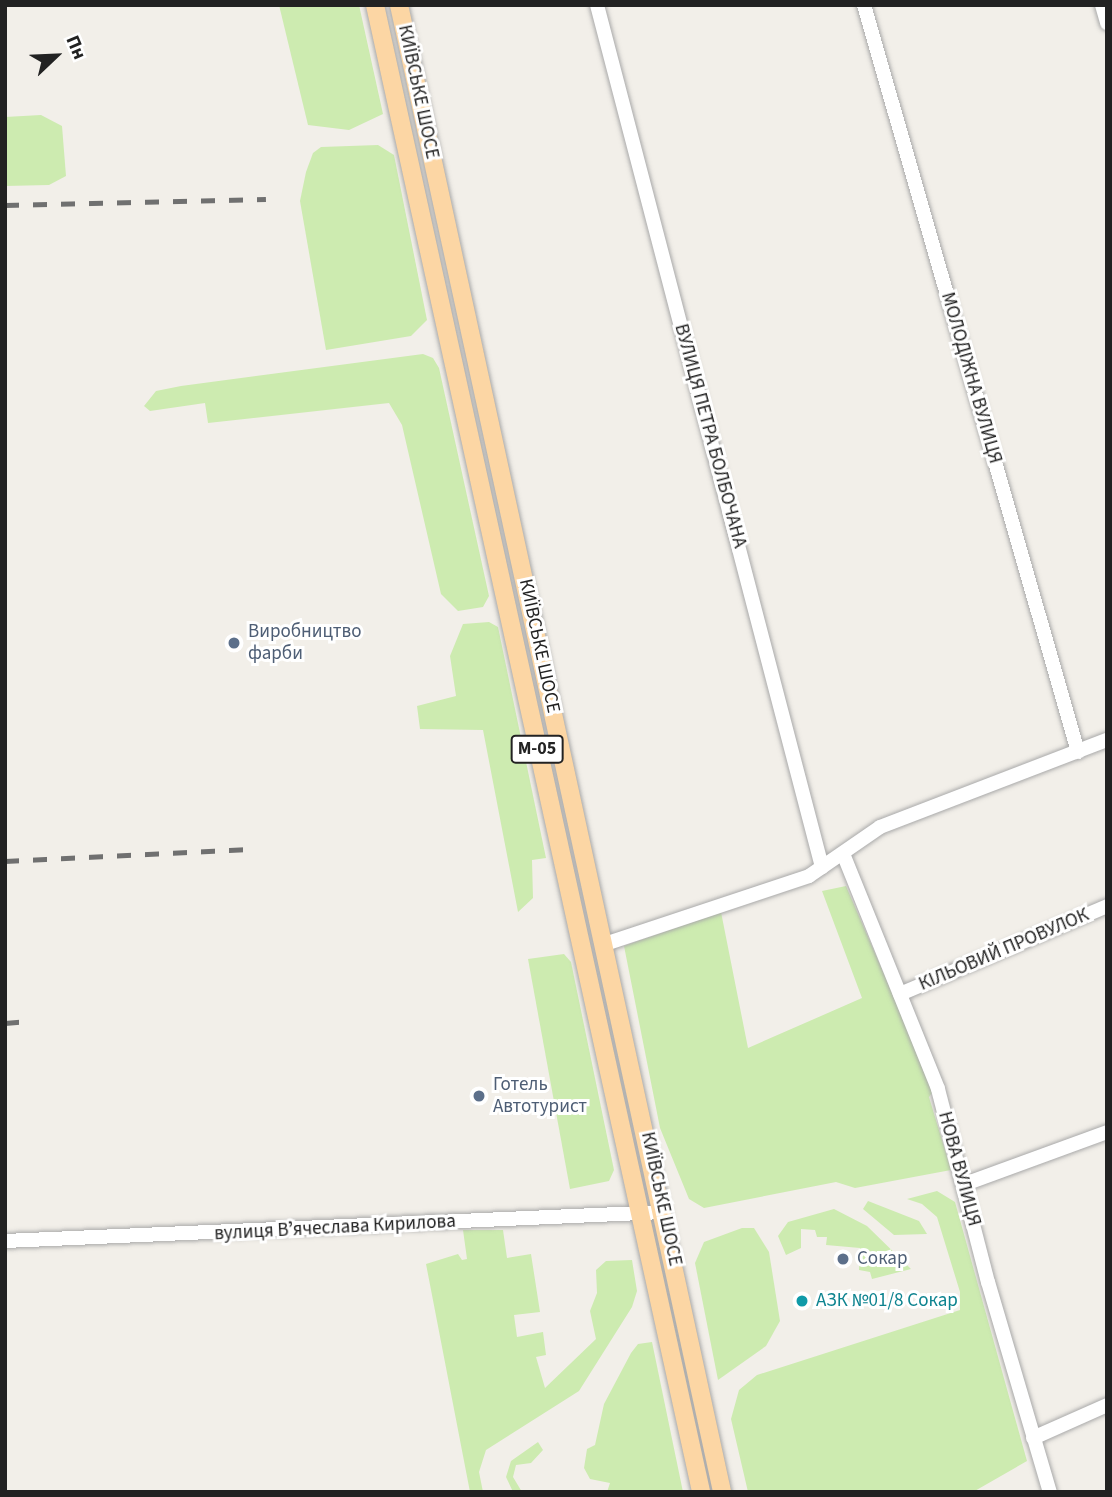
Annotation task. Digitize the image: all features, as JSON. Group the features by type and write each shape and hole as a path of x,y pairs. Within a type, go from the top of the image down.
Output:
{"main road":[{"name":"М-05","path":"375,5 701,1492"},
{"name":"КИЇВСЬКЕ ШОСЕ","path":"399,5 664,1212 722,1492"}],"street":[{"name":"ВУЛИЦЯ ПЕТРА БОЛБОЧАНА","path":"597,5 822,867"},
{"name":"МОЛОДІЖНА ВУЛИЦЯ","path":"864,5 1078,752"},
{"path":"1102,5 1107,23"},
{"path":"605,944 714,910 822,867 844,856 880,827 1107,740"},
{"name":"НОВА ВУЛИЦЯ","path":"844,856 938,1088 1050,1492"},
{"name":"КІЛЬОВИЙ ПРОВУЛОК","path":"901,994 1107,906"},
{"path":"965,1184 1107,1132"},
{"name":"вулиця Вʼячеслава Кирилова","path":"5,1241 664,1212"},
{"path":"1033,1438 1107,1405"}],"green space":[{"path":"279,5 359,5 383,114 349,130 308,125"},
{"path":"41,115 62,126 66,176 49,185 5,186 5,117"},
{"path":"378,145 394,155 427,320 411,336 326,350 300,201 306,172 313,153 321,147"},
{"path":"423,354 433,358 439,368 489,596 483,607 458,611 441,594 402,425 389,403 208,423 205,403 150,411 144,406 156,391 181,386"},
{"path":"489,622 498,627 546,858 532,860 533,898 518,912 483,730 420,729 417,706 456,696 450,656 463,624"},
{"path":"846,886 934,1090 929,1097 951,1170 855,1188 836,1182 704,1208 689,1199 660,1128 624,946 721,912 748,1048 862,998 822,891"},
{"path":"564,954 571,962 614,1170 609,1181 570,1189 528,959"},
{"path":"937,1191 955,1202 1027,1461 973,1492 748,1492 731,1419 739,1390 757,1375 960,1310 960,1292 937,1217 922,1204 907,1199"},
{"path":"868,1201 919,1221 927,1234 894,1235 863,1209"},
{"path":"834,1209 867,1226 911,1269 872,1279 870,1272 859,1270 860,1248 826,1245 827,1237 817,1237 815,1230 801,1229 801,1248 786,1255 778,1236 788,1222"},
{"path":"742,1228 754,1228 769,1252 780,1321 766,1346 718,1380 695,1263 704,1242"},
{"path":"463,1230 503,1230 507,1258 531,1254 540,1312 514,1315 517,1337 543,1332 546,1355 536,1357 545,1388 596,1339 590,1311 597,1293 596,1270 606,1261 632,1260 637,1291 632,1307 579,1391 486,1450 479,1472 483,1492 470,1492 426,1264 458,1254 462,1260 467,1259"},
{"path":"652,1342 683,1492 607,1492 610,1483 590,1479 584,1468 587,1449 595,1445 604,1404 631,1353 638,1344"},
{"path":"538,1442 543,1450 531,1463 516,1465 513,1477 522,1492 513,1492 506,1477 511,1461"}],"railway":[{"path":"5,205 266,199"},
{"path":"5,861 250,849"},
{"path":"5,1023 29,1021"}],"place":[{"name":"Виробництво фарби","path":"234,643"},
{"name":"Готель Автотурист","path":"479,1096"},
{"name":"Сокар","path":"843,1259"},
{"name":"АЗК №01/8 Сокар","path":"802,1301"}]}
